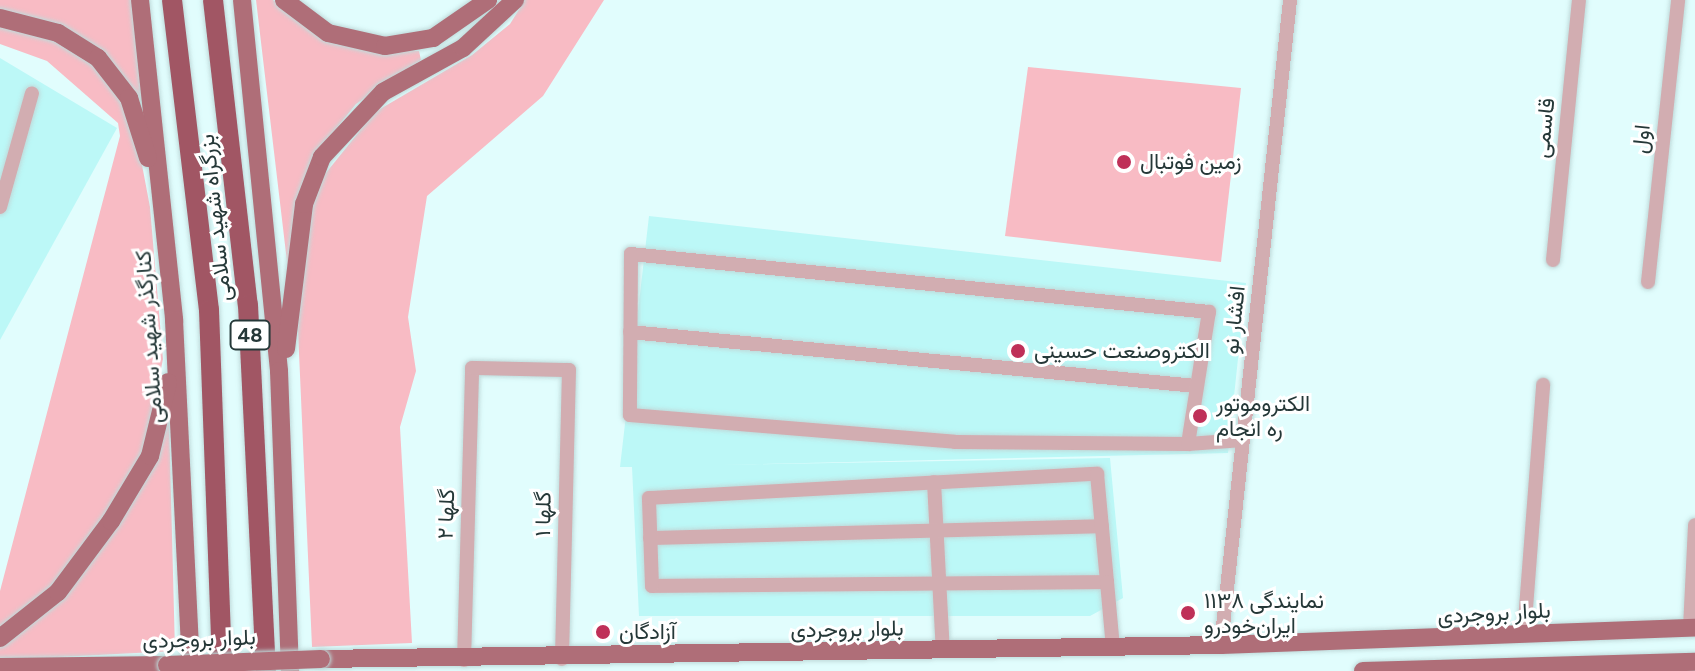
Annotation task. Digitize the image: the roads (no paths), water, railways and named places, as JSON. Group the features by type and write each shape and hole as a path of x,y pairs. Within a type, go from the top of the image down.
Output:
{"highway":[{"name":"بزرگراه شهید سلامی","path":"172,0 209,310 222,671"},
{"name":"بزرگراه شهید سلامی","path":"213,0 248,305 266,671"}],"main road":[{"name":"کنارگذر شهید سلامی","path":"140,0 174,320 191,671"},
{"path":"242,0 279,371 290,671"},
{"path":"284,0 328,33 385,46 433,38 488,0"},
{"path":"279,371 304,204 322,157 383,92 463,48 515,0"},
{"path":"0,18 76,41 115,77 137,117 164,219"},
{"path":"0,638 58,592 141,475 167,401 174,320"},
{"name":"بلوار بروجردی","path":"0,667 321,659 562,659 1113,648 1438,640 1693,628"},
{"path":"1438,640 1439,670"},
{"path":"1363,671 1695,662"}],"street":[{"name":"افشار نو","path":"1221,645 1290,0"},
{"name":"قاسمی","path":"1553,260 1579,0"},
{"name":"اول","path":"1648,282 1678,0"},
{"path":"0,207 32,93"},
{"path":"1188,444 1209,312 631,254 630,415 955,442 1188,444 1243,440"},
{"path":"630,332 1196,386"},
{"name":"گلها ۲","path":"464,660 472,368 569,370"},
{"name":"گلها ۱","path":"562,659 569,370"},
{"path":"1524,634 1543,385"},
{"path":"1107,582 652,586 649,498 1097,474 1102,526 1113,648"},
{"path":"934,482 942,584 943,651"},
{"path":"1693,628 1695,525"},
{"path":"650,538 1102,526"},
{"path":"1600,665 1631,671"}],"place":[{"name":"زمین فوتبال","path":"1124,162"},
{"name":"الکتروصنعت حسینی","path":"1018,351"},
{"name":"الکتروموتور ره انجام","path":"1200,416"},
{"name":"نمایندگی ۱۱۳۸ ایران‌خودرو","path":"1188,613"},
{"name":"آزادگان","path":"603,632"}]}
